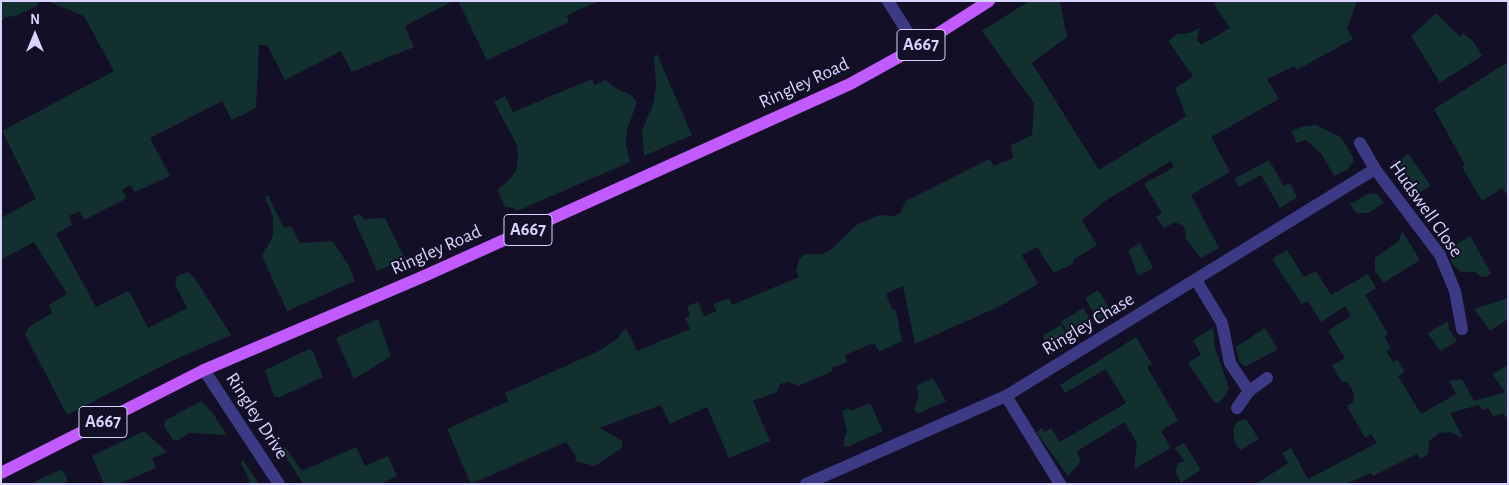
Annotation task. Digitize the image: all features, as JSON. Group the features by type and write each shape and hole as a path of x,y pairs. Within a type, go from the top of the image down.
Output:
{"main road":[{"name":"Ringley Road","path":"1,473 204,370 430,274 850,84 917,48 989,1"}],"street":[{"path":"888,1 917,48"},
{"name":"Hudswell Close","path":"1360,142 1375,170 1440,255 1455,291 1462,329"},
{"name":"Ringley Chase","path":"806,484 1006,396 1375,170"},
{"path":"1196,280 1222,323 1230,363 1249,391"},
{"name":"Ringley Drive","path":"204,370 279,484"},
{"path":"1237,408 1249,391 1267,378"},
{"path":"1006,396 1060,484"}],"green space":[{"path":"1,1 39,1 38,5 16,16 5,17 1,22"},
{"path":"47,1 453,1 405,26 414,47 352,72 341,51 285,80 267,45 259,45 256,108 232,120 222,101 150,138 170,176 135,192 130,185 122,190 127,198 84,220 79,211 69,216 72,225 56,234 96,307 129,291 148,328 187,308 175,284 177,276 187,272 194,277 231,335 174,360 67,415 25,334 30,326 52,313 49,305 67,294 34,242 1,260 1,218 36,199 2,131 114,71 84,16"},
{"path":"458,1 599,1 567,15 569,22 487,60"},
{"path":"1029,1 1060,1 1067,37 1032,63 1099,170 1186,116 1175,88 1193,76 1168,41 1177,34 1190,33 1199,28 1197,40 1201,45 1230,28 1214,4 1218,1 1357,1 1347,29 1353,39 1297,70 1294,66 1267,79 1279,99 1211,137 1230,172 1191,195 1219,248 1201,258 1185,238 1186,231 1183,226 1175,222 1164,228 1156,217 1162,213 1144,184 1174,167 1171,161 1105,201 1082,220 1097,245 1073,260 1074,263 1054,273 1037,247 1022,255 1038,284 998,307 915,344 903,286 886,294 892,309 896,311 902,341 879,352 874,343 845,355 847,362 832,368 833,371 798,386 788,382 780,384 777,392 753,401 770,441 729,458 707,407 670,424 661,405 600,428 622,441 622,448 595,466 575,461 576,457 566,442 471,484 447,429 508,401 505,393 599,351 617,339 626,328 637,351 690,329 685,318 690,316 687,306 698,302 704,316 717,311 713,304 729,298 732,305 799,277 796,271 799,259 805,254 823,254 830,250 858,224 879,215 894,216 900,213 906,201 989,159 994,166 1013,158 1011,145 1032,135 1034,103 982,31"},
{"path":"1436,13 1460,37 1462,33 1473,41 1482,56 1440,83 1411,36"},
{"path":"657,54 692,135 644,156 642,130 653,105 656,87 654,57"},
{"path":"1508,62 1508,196 1502,188 1482,201 1462,167 1465,165 1434,109"},
{"path":"592,79 594,85 606,80 612,86 632,96 637,102 627,129 626,144 630,162 517,211 514,208 505,207 497,190 516,171 517,145 494,102 505,96 513,112"},
{"path":"1316,125 1341,137 1353,157 1353,162 1348,169 1334,176 1321,153 1306,140 1297,143 1291,131 1305,126"},
{"path":"1408,154 1431,186 1414,196 1394,163"},
{"path":"1269,160 1284,186 1290,183 1297,197 1280,208 1261,175 1239,187 1234,179"},
{"path":"1370,193 1377,194 1384,203 1368,213 1356,213 1350,204"},
{"path":"268,195 284,228 291,226 300,243 332,241 348,264 355,281 287,311 262,256 273,236 273,217 265,197"},
{"path":"360,214 364,219 385,218 405,259 377,271 353,217"},
{"path":"1402,231 1420,260 1384,283 1375,271 1375,258 1399,241"},
{"path":"1470,236 1491,273 1487,277 1481,277 1475,272 1461,272 1452,264 1448,249"},
{"path":"1140,243 1153,268 1138,276 1128,250"},
{"path":"1287,250 1304,277 1316,271 1331,295 1368,274 1376,288 1365,295 1388,334 1384,336 1391,348 1386,351 1393,362 1398,360 1405,372 1398,376 1421,414 1456,394 1449,381 1462,379 1474,401 1505,392 1492,374 1508,365 1508,421 1503,413 1494,417 1488,408 1482,410 1479,405 1450,413 1463,438 1449,432 1439,433 1429,441 1428,454 1420,459 1417,454 1373,476 1371,473 1346,484 1256,484 1288,463 1282,453 1291,448 1308,479 1377,443 1371,434 1365,438 1347,406 1353,402 1354,393 1347,382 1342,382 1332,365 1345,358 1328,331 1351,316 1345,306 1321,322 1308,301 1302,304 1272,259"},
{"path":"1098,290 1112,312 1098,320 1085,298"},
{"path":"1508,298 1508,319 1490,331 1474,309"},
{"path":"1083,308 1093,324 1071,337 1061,322"},
{"path":"378,319 391,356 354,379 336,338"},
{"path":"1448,321 1449,329 1457,341 1440,351 1428,333"},
{"path":"1061,325 1069,339 1051,350 1042,336"},
{"path":"1213,328 1215,348 1229,388 1219,403 1214,402 1188,363 1201,355 1193,340"},
{"path":"1265,328 1278,349 1245,367 1239,361 1236,347"},
{"path":"1136,337 1152,364 1147,367 1178,420 1161,431 1171,448 1134,469 1137,444 1125,422 1077,451 1080,460 1079,464 1068,476 1036,432 1042,428 1044,432 1051,428 1060,442 1126,403 1106,369 1065,393 1060,385"},
{"path":"309,349 313,351 323,377 280,397 274,397 265,370"},
{"path":"933,378 946,401 917,414 914,409 919,395 916,386"},
{"path":"201,401 212,412 227,435 189,433 177,441 173,440 164,426 166,420"},
{"path":"870,403 883,431 847,447 843,445 847,430 842,411 849,408 851,411"},
{"path":"1246,419 1259,439 1240,450 1235,442 1233,429 1237,422"},
{"path":"144,431 167,452 152,458 156,468 119,484 104,484 92,456"},
{"path":"1184,443 1201,470 1181,483 1175,471 1179,463 1184,461 1175,448"},
{"path":"285,447 302,471 356,447 365,466 388,456 397,476 381,484 303,484 281,449"},
{"path":"243,460 259,484 251,484 241,463"},
{"path":"62,469 68,481 62,484 30,484"}]}
